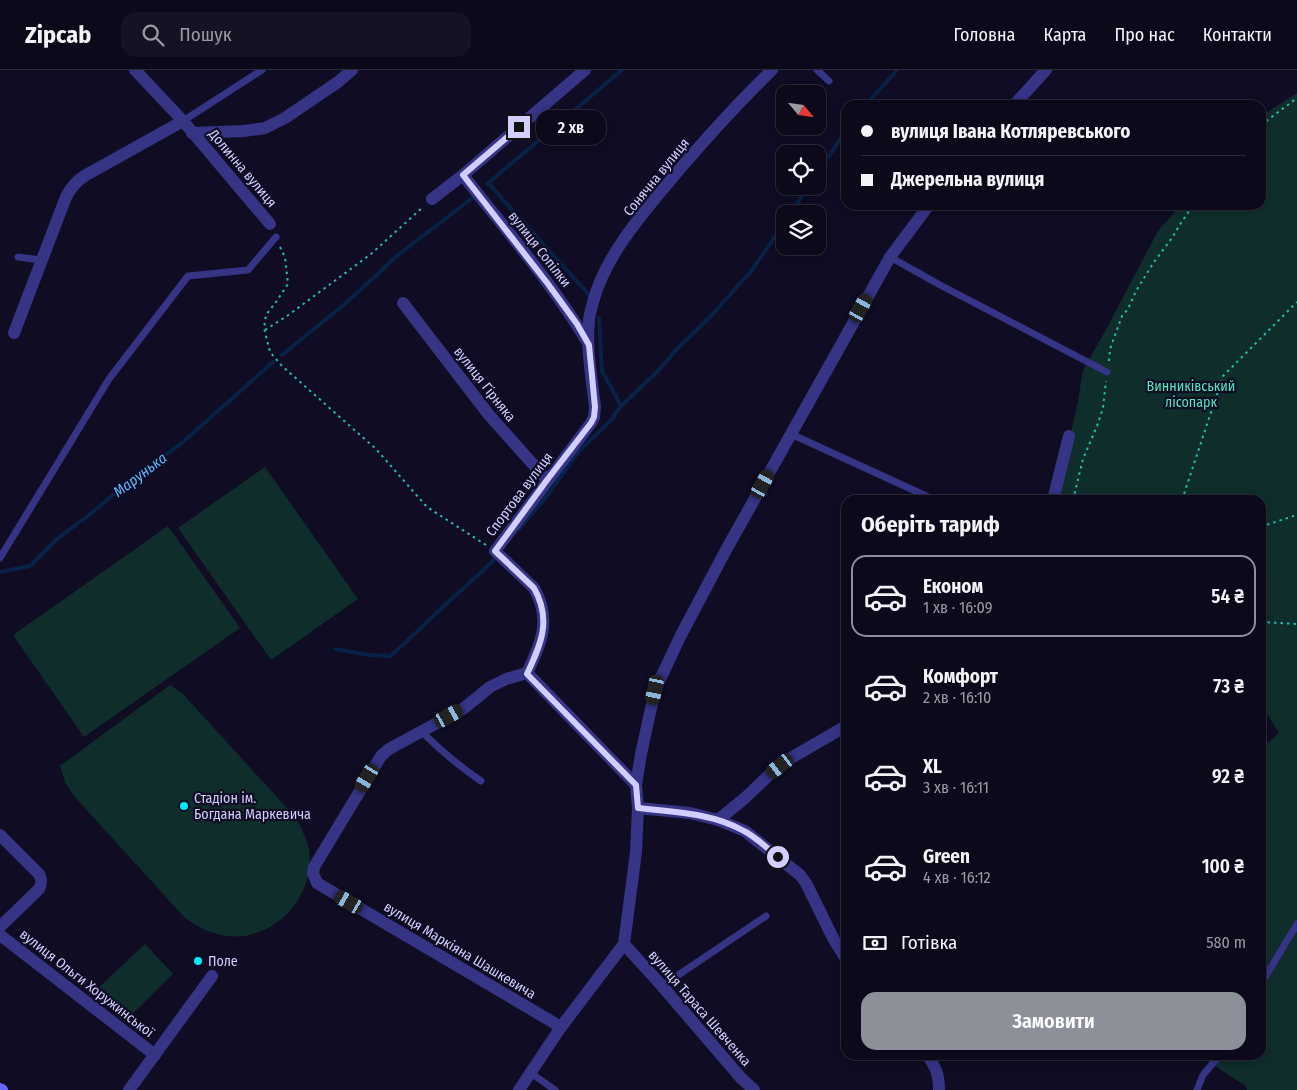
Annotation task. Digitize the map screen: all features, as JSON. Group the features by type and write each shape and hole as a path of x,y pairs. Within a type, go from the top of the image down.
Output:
{"street":[{"name":"Долинна вулиця","path":"135,70 183,121 270,224"},
{"name":"Долинна вулиця","path":"192,133 244,131 265,128 285,118 338,82 352,70"},
{"path":"432,199 463,175 585,70"},
{"name":"Сонячна вулиця","path":"588,320 597,287 614,255 650,205 705,140 743,98 772,70"},
{"path":"1019,100 1046,70"},
{"path":"14,333 41,260 71,188 86,175 183,121"},
{"name":"вулиця Сопілки","path":"463,175 548,284 577,324 589,345"},
{"path":"519,1090 561,1027 624,944 636,852 638,808 636,785 655,690 726,550 890,257 925,210"},
{"name":"вулиця Гірняка","path":"403,303 489,415 547,480"},
{"name":"Спортова вулиця","path":"527,674 539,648 544,629 539,596 534,588 495,551 594,417 595,407 588,320"},
{"path":"1054,495 1069,436"},
{"path":"421,731 462,709 490,687 506,679 527,674 636,785"},
{"path":"718,820 745,798 768,775 791,758 841,729"},
{"name":"вулиця Маркіяна Шашкевича","path":"421,731 389,748 377,761 314,866 313,873 317,883 561,1027"},
{"path":"638,808 690,813 718,820 745,831 800,875 806,882 841,951"},
{"path":"0,835 42,879 42,885 39,889 0,927"},
{"name":"вулиця Ольги Хоружинської","path":"0,935 155,1055"},
{"name":"вулиця Тараса Шевченка","path":"624,944 741,1078 754,1090"},
{"name":"вулиця Ольги Хоружинської","path":"129,1090 212,976"},
{"path":"931,1060 939,1077 939,1090"}],"lane":[{"path":"183,121 262,70"},
{"path":"817,70 829,81"},
{"path":"0,558 109,378 188,276 248,270 276,237"},
{"path":"18,257 41,260"},
{"path":"890,257 1107,372"},
{"path":"791,434 924,495"},
{"path":"421,731 438,748 481,781"},
{"path":"662,986 766,916"},
{"path":"1266,976 1297,924"},
{"path":"1197,1090 1203,1075 1216,1060"},
{"path":"531,1073 555,1090"}],"path":[{"path":"1266,121 1297,98"},
{"path":"265,331 371,254 432,199"},
{"path":"1074,495 1083,460 1098,426 1110,350 1122,316 1128,309 1136,291 1154,262 1190,210"},
{"path":"276,237 285,257 288,284 266,314 264,328 270,352 282,366 376,449 427,507 495,551"},
{"path":"1184,495 1223,376 1297,302"},
{"path":"1266,525 1297,515"},
{"path":"1266,622 1297,624"}],"green space":[{"name":"Винниківський лісопарк","path":"1297,93 1297,1090 1247,1090 1246,1086 1206,1060 1266,1060 1266,745 1279,733 1266,713 1266,495 1057,495 1085,366 1158,231 1177,210 1266,210 1266,113"},
{"path":"265,467 358,599 271,660 178,528"},
{"path":"168,526 240,628 84,737 13,635"},
{"name":"Стадіон ім. Богдана Маркевича","path":"170,685 183,694 295,817 307,841 310,863 307,880 300,896 290,911 262,931 245,936 221,935 205,930 185,918 73,795 65,782 60,766"},
{"path":"145,944 173,974 124,1022 95,991"}],"waterway":[{"name":"Марунька","path":"487,184 622,70"},
{"path":"870,100 897,70"},
{"path":"826,160 841,138"},
{"path":"489,183 592,299"},
{"path":"796,205 803,195"},
{"name":"Марунька","path":"282,355 346,303 398,255 475,196"},
{"path":"519,529 547,496 579,451 711,316 752,270 776,235"},
{"path":"599,318 602,371 621,406"},
{"name":"Марунька","path":"0,572 30,566 57,539 133,478 182,443 273,362"},
{"path":"335,649 369,655 390,656 497,556"}],"place":[{"name":"Стадіон ім. Богдана Маркевича","path":"184,806"},
{"name":"Поле","path":"198,961"}],"route":[{"path":"519,127 463,175 548,284 577,324 589,345 595,407 591,423 495,551 534,588 539,596 544,629 539,648 527,674 636,785 638,808 690,813 718,820 745,831 778,857"}]}
